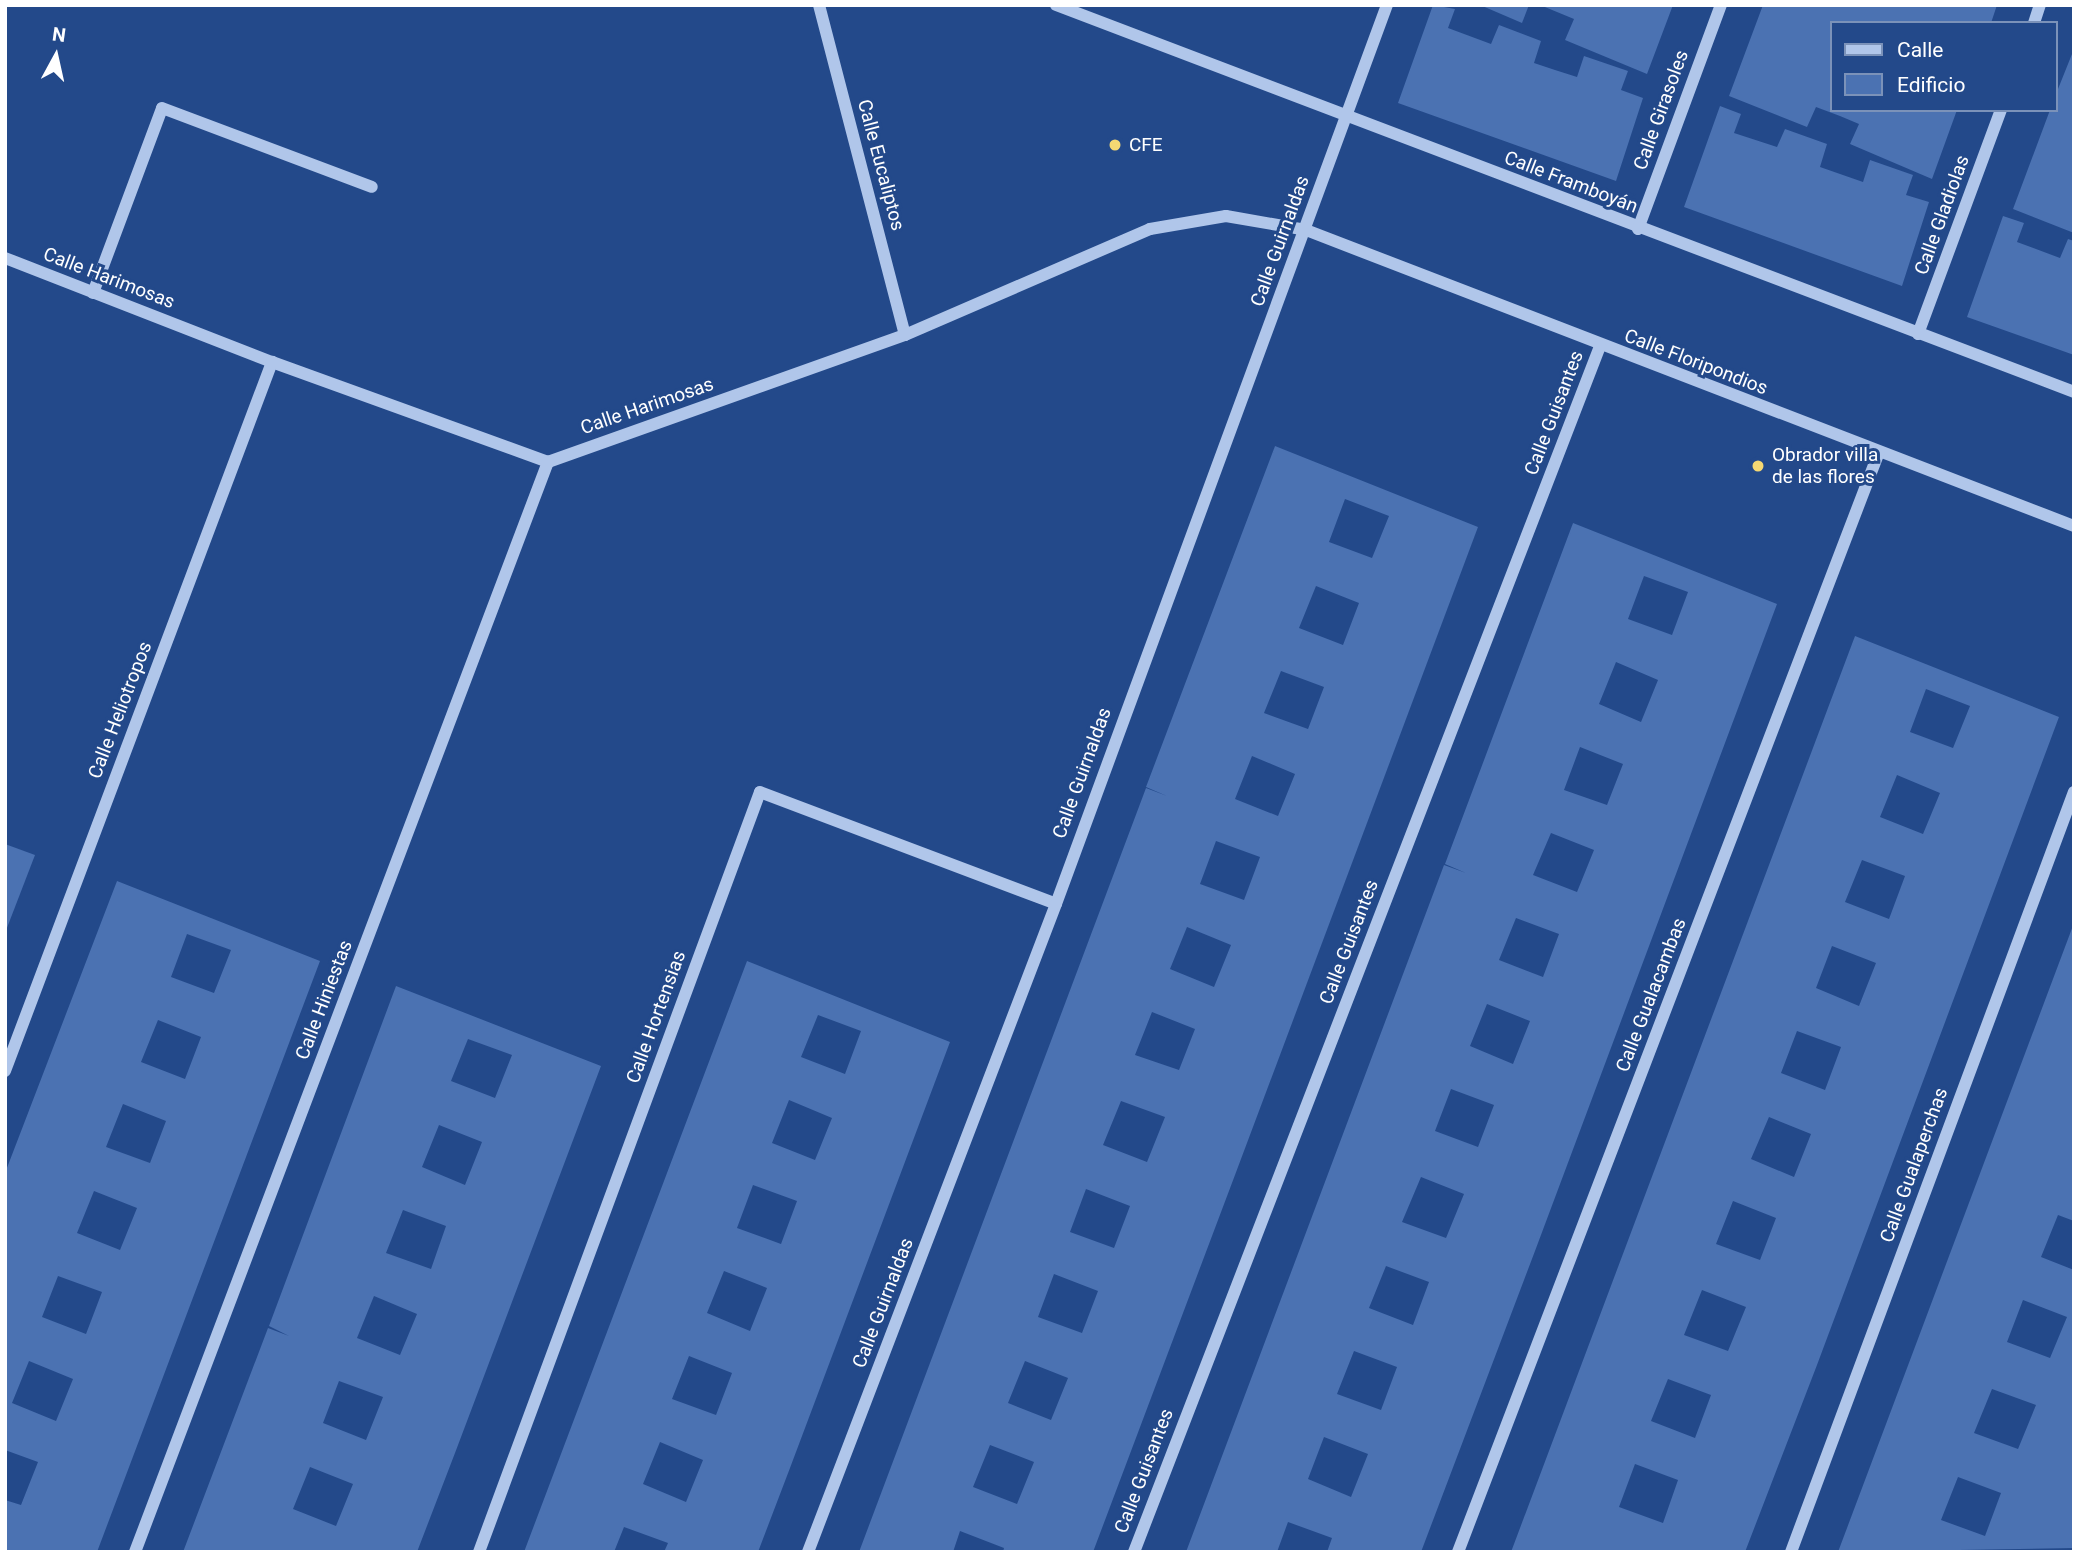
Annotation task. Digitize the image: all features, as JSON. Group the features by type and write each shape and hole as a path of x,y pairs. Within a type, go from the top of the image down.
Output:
{"street":[{"name":"Calle Eucaliptos","path":"818,5 905,335"},
{"name":"Calle Framboyán","path":"1056,5 1638,229 2074,392"},
{"name":"Calle Guirnaldas","path":"808,1552 1055,904 1209,479 1306,230 1387,5"},
{"name":"Calle Girasoles","path":"1638,229 1721,5"},
{"path":"93,293 162,108 372,187"},
{"name":"Calle Gladiolas","path":"1918,334 2000,112"},
{"name":"Calle Harimosas","path":"5,258 272,362 548,462 905,335 1150,229 1226,216 1306,230"},
{"name":"Calle Floripondios","path":"1306,230 1600,346 2074,526"},
{"name":"Calle Guisantes","path":"1134,1552 1600,346"},
{"name":"Calle Heliotropos","path":"5,1071 272,362"},
{"name":"Calle Gualacambas","path":"1458,1552 1879,452"},
{"name":"Calle Hiniestas","path":"135,1552 548,462"},
{"name":"Calle Hortensias","path":"479,1552 760,792 1055,904"},
{"name":"Calle Gualaperchas","path":"1791,1552 2074,792"}],"building":[{"path":"1433,5 1455,9 1448,28 1491,44 1499,25 1541,41 1534,63 1577,77 1584,56 1628,71 1621,90 1643,98 1616,181 1398,103"},
{"path":"1480,5 1529,5 1522,23"},
{"path":"1540,5 1673,5 1647,74 1565,40 1574,19"},
{"path":"1763,5 1997,5 1992,21 1830,21 1830,112 1956,112 1932,179 1850,144 1859,124 1840,116 1816,107 1807,127 1729,96"},
{"path":"2074,49 2074,233 2013,209 2049,112 2058,112 2058,89"},
{"path":"1720,106 1741,114 1734,133 1777,147 1785,129 1827,144 1820,167 1863,182 1870,160 1913,175 1906,195 1929,202 1902,286 1684,207"},
{"path":"2003,216 2024,223 2017,242 2060,258 2068,239 2074,241 2074,355 1967,317"},
{"path":"1275,446 1478,527 1093,1552 1003,1552 1004,1548 960,1531 953,1552 859,1552 1146,788 1167,796 1146,787","holes":["1345,499 1389,516 1372,558 1329,542","1316,586 1359,603 1343,645 1299,628","1281,671 1324,687 1308,729 1264,713","1252,756 1295,774 1278,816 1235,799","1216,841 1260,857 1244,900 1200,884","1187,927 1231,945 1214,987 1170,969","1152,1012 1195,1029 1179,1070 1135,1055","1121,1101 1165,1117 1147,1162 1103,1145","1086,1189 1130,1206 1114,1248 1070,1232","1054,1274 1098,1291 1082,1333 1038,1317","1025,1361 1068,1378 1051,1420 1008,1403","990,1445 1034,1462 1017,1504 973,1487"]},
{"path":"1573,523 1777,604 1421,1552 1327,1552 1332,1538 1288,1522 1277,1552 1186,1552 1444,865 1466,873 1445,864","holes":["1644,576 1688,592 1672,635 1628,619","1616,662 1658,680 1641,722 1599,704","1580,747 1623,764 1607,805 1564,790","1551,833 1594,850 1577,892 1533,875","1516,918 1559,934 1543,977 1499,960","1487,1004 1530,1021 1513,1064 1470,1046","1451,1089 1494,1105 1478,1147 1435,1131","1421,1177 1464,1194 1446,1238 1402,1222","1386,1266 1429,1282 1413,1325 1369,1308","1354,1351 1397,1367 1381,1410 1337,1394","1324,1437 1368,1454 1351,1497 1308,1479"]},
{"path":"1855,636 2059,717 1745,1552 1511,1552","holes":["1926,689 1970,706 1953,748 1910,732","1897,775 1940,793 1923,834 1880,817","1862,860 1905,876 1889,919 1845,902","1832,946 1876,963 1859,1006 1816,988","1797,1031 1841,1047 1825,1090 1781,1073","1769,1117 1811,1134 1794,1177 1751,1159","1733,1201 1776,1218 1760,1260 1716,1244","1702,1290 1746,1307 1728,1351 1684,1335","1668,1379 1711,1395 1695,1438 1651,1421","1635,1464 1678,1480 1663,1523 1619,1507"]},
{"path":"5,844 35,855 5,933"},
{"path":"117,881 320,961 97,1552 7,1552 5,1500 21,1505 38,1462 5,1450 5,1173","holes":["187,934 231,950 214,993 171,977","158,1020 201,1037 185,1079 141,1062","123,1104 166,1121 150,1163 106,1147","94,1191 137,1208 120,1250 77,1233","58,1276 102,1292 86,1334 42,1317","29,1361 73,1379 56,1421 12,1403"]},
{"path":"2074,923 2074,1221 2058,1215 2041,1257 2074,1270 2074,1548 1838,1552","holes":["2023,1300 2067,1317 2050,1358 2007,1342","1992,1389 2036,1405 2018,1449 1974,1433","1958,1477 2001,1493 1985,1536 1941,1520"]},
{"path":"747,961 950,1042 758,1552 664,1552 668,1543 624,1527 614,1552 524,1552","holes":["818,1015 861,1031 845,1074 801,1057","789,1100 832,1118 815,1160 772,1143","753,1185 797,1201 781,1244 737,1228","724,1271 767,1288 750,1331 707,1313","689,1356 732,1373 716,1415 672,1399","660,1442 703,1460 686,1502 643,1484"]},
{"path":"396,986 601,1066 417,1552 183,1552 268,1328 289,1336 269,1326","holes":["468,1039 512,1055 495,1098 451,1081","439,1125 482,1142 465,1185 422,1167","403,1210 446,1226 431,1269 386,1253","374,1296 417,1314 400,1355 357,1338","339,1381 383,1397 366,1440 323,1423","310,1467 353,1484 336,1526 293,1509"]}],"place":[{"name":"CFE","path":"1115,145"},
{"name":"Obrador villa de las flores","path":"1758,466"}]}
